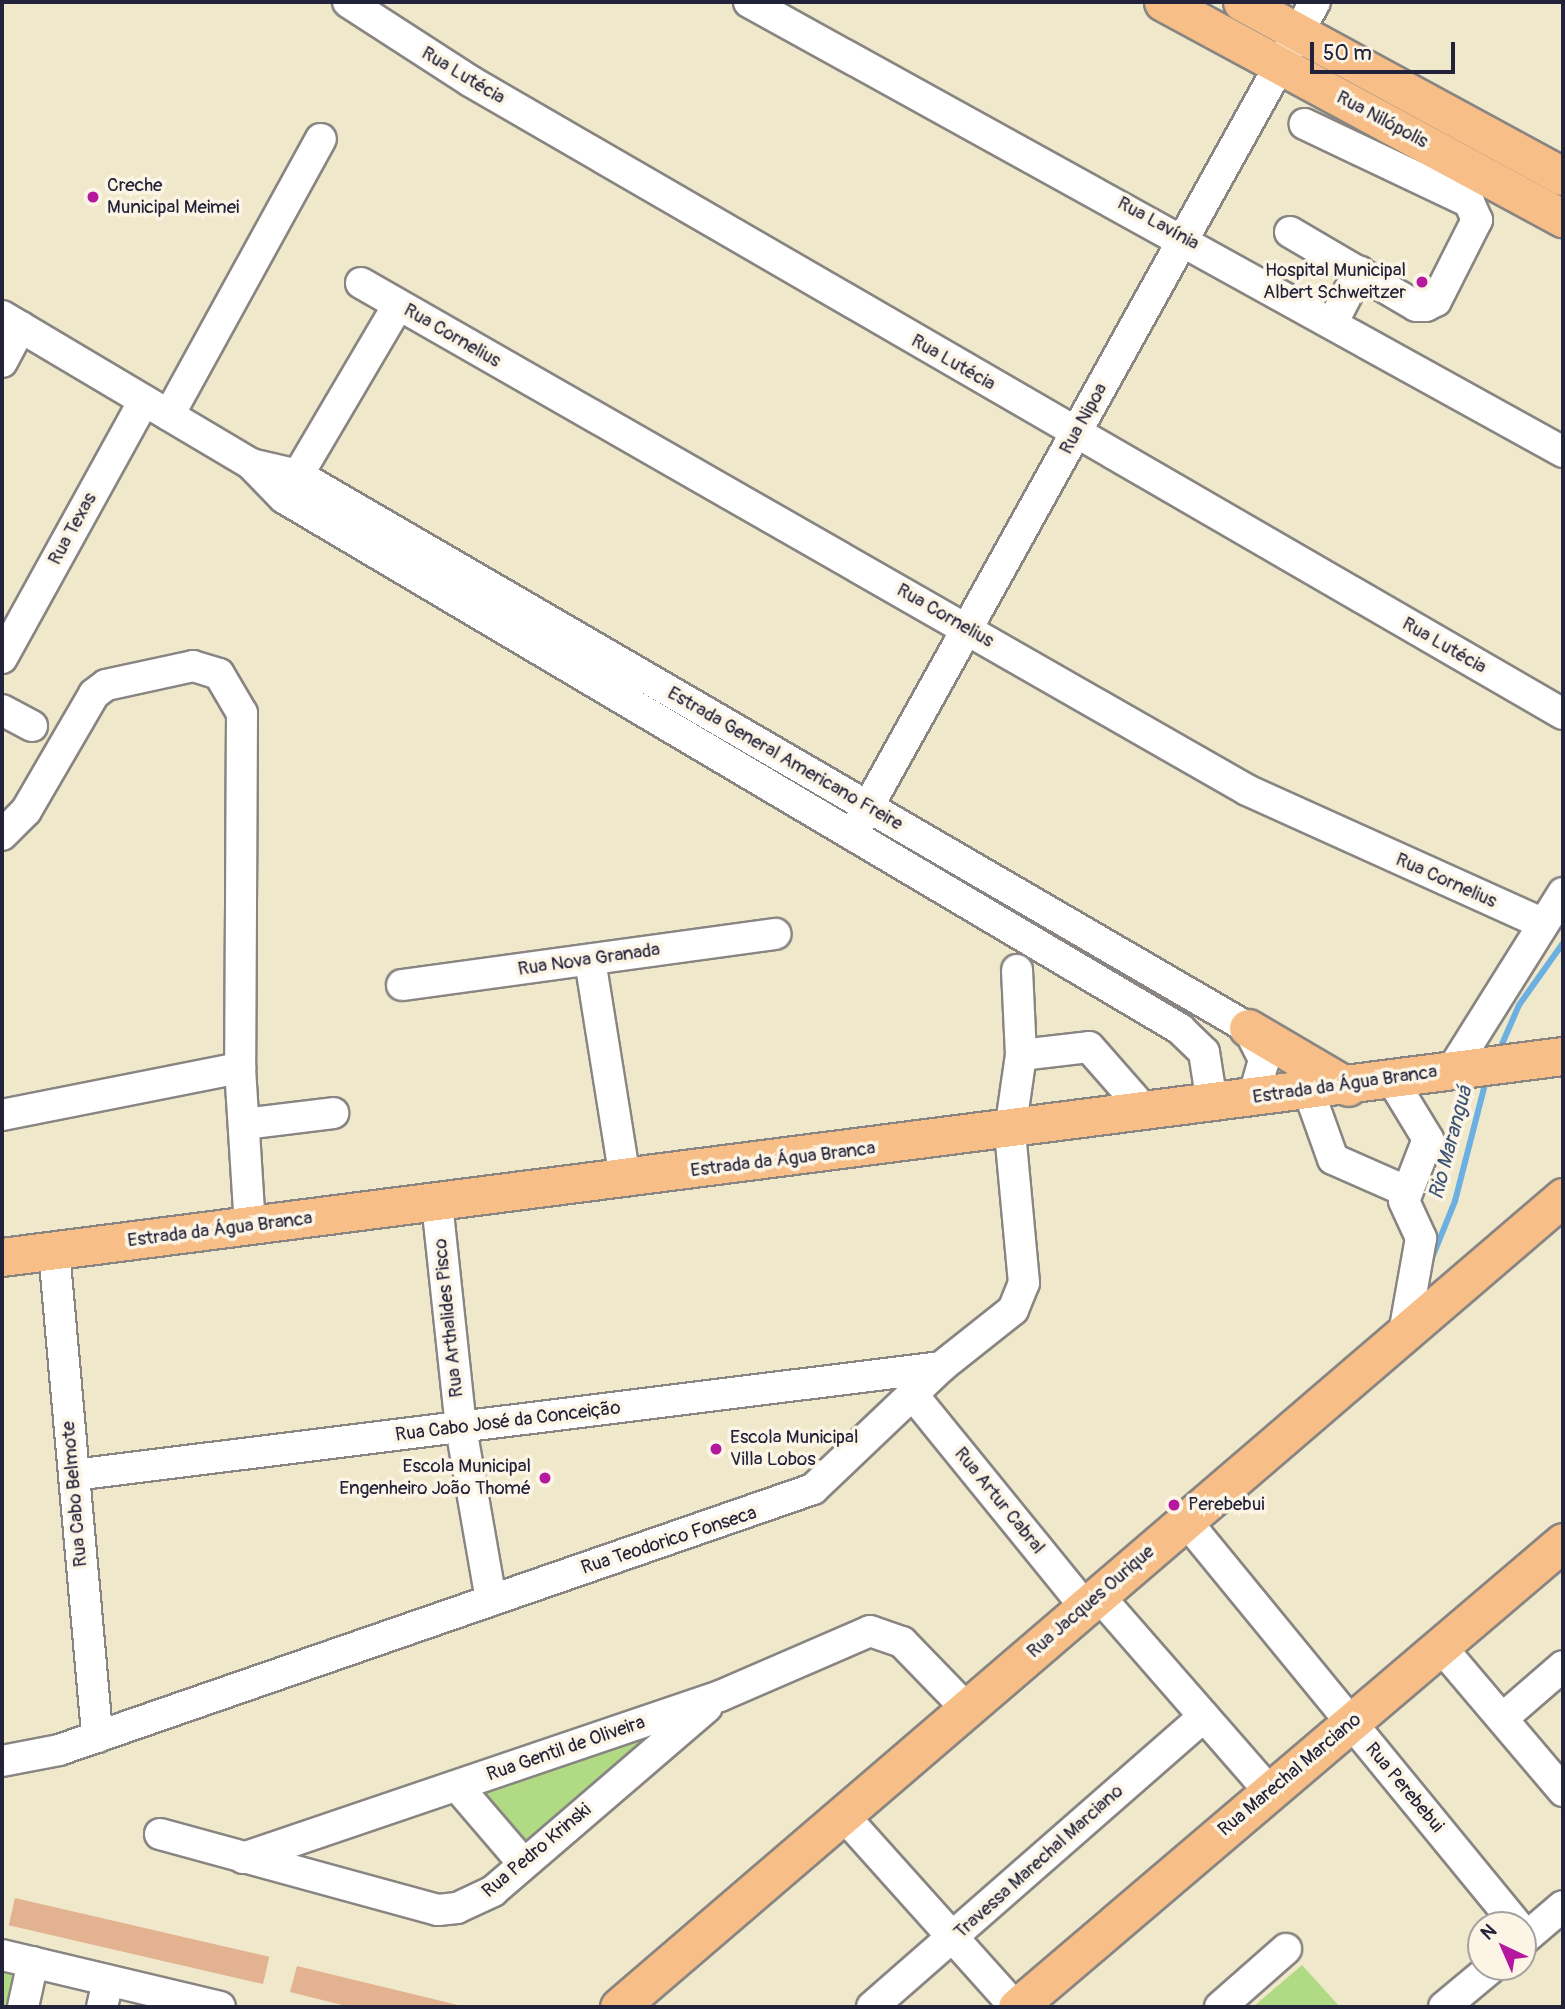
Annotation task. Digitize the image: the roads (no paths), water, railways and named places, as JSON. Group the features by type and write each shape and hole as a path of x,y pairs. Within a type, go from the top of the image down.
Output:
{"main road":[{"name":"Rua Nilópolis","path":"1163,2 1563,218"},
{"name":"Rua Nilópolis","path":"1242,2 1307,17 1375,74 1563,176"},
{"path":"1357,107 1375,74"},
{"path":"1501,185 1519,152"},
{"path":"1248,1028 1348,1087"},
{"name":"Estrada da Água Branca","path":"2,1257 1010,1131 1550,1058"},
{"name":"Rua Jacques Ourique","path":"619,2007 1405,1333 1558,1210"},
{"name":"Rua Marechal Marciano","path":"1016,2007 1563,1542"}],"street":[{"name":"Rua Lutécia","path":"348,2 470,82 1563,714"},
{"name":"Rua Lavínia","path":"749,2 1184,238 1563,452"},
{"name":"Rua Nipoa","path":"851,835 970,630 1307,17"},
{"path":"1290,232 1416,306 1437,301 1476,210 1305,124"},
{"name":"Rua Texas","path":"2,658 321,139"},
{"path":"1333,322 1359,271"},
{"name":"Rua Cornelius","path":"361,283 1247,790 1542,923"},
{"path":"291,487 398,305"},
{"path":"2,362 11,321"},
{"name":"Estrada General Americano Freire","path":"11,321 291,487 869,807 1248,1028"},
{"name":"Estrada General Americano Freire","path":"291,487 851,835 1190,1035 1208,1062 1212,1103"},
{"path":"2,835 26,811 94,694 106,685 193,666 219,674 242,713 240,1068 250,1227"},
{"path":"2,710 32,726"},
{"path":"1460,1069 1542,923 1563,893"},
{"name":"Rua Nova Granada","path":"402,985 776,933"},
{"path":"590,960 625,1179"},
{"name":"Rua Teodorico Fonseca","path":"2,1761 97,1737 491,1600 786,1502 813,1489 879,1430 941,1367 992,1333 1013,1310 1024,1283 1010,1131 1021,1055 1017,970"},
{"path":"1248,1028 1264,1060 1253,1098"},
{"path":"1021,1055 1089,1047 1147,1112"},
{"path":"2,1115 240,1068"},
{"path":"1392,1080 1428,1139 1404,1200 1421,1238 1405,1333"},
{"path":"1309,1092 1334,1159 1406,1191"},
{"path":"244,1124 333,1113"},
{"name":"Rua Arthalides Pisco","path":"437,1203 461,1428 491,1600"},
{"name":"Rua Cabo Belmote","path":"54,1251 97,1737"},
{"name":"Rua Cabo José da Conceição","path":"74,1475 941,1367"},
{"path":"858,1376 876,1399 879,1430"},
{"name":"Rua Artur Cabral","path":"913,1395 1092,1601 1204,1716 1270,1792"},
{"name":"Rua Perebebui","path":"1186,1521 1505,1911"},
{"name":"Rua Gentil de Oliveira","path":"243,1858 720,1696 855,1634 885,1631 967,1709"},
{"path":"1441,1647 1563,1791"},
{"path":"1503,1718 1563,1666"},
{"name":"Rua Pedro Krinski","path":"160,1833 438,1910 476,1902 720,1696"},
{"name":"Travessa Marechal Marciano","path":"872,2007 954,1938 1204,1716"},
{"path":"457,1786 523,1863"},
{"path":"843,1815 1016,2007"},
{"path":"1537,1928 1559,1919"},
{"path":"1220,2007 1286,1949"},
{"path":"2,1955 33,1962 105,1994 220,2007"},
{"path":"23,2007 33,1962"},
{"path":"1444,2007 1475,1981"}],"waterway":[{"name":"Rio Maranguá","path":"1499,1051 1519,1005 1563,943"},
{"name":"Rio Maranguá","path":"1430,1263 1455,1201 1486,1080"}],"place":[{"name":"Creche Municipal Meimei","path":"93,197"},
{"name":"Hospital Municipal Albert Schweitzer","path":"1422,282"},
{"name":"Escola Municipal Villa Lobos","path":"716,1449"},
{"name":"Escola Municipal Engenheiro João Thomé","path":"545,1478"},
{"name":"Perebebui","path":"1174,1505"}]}
